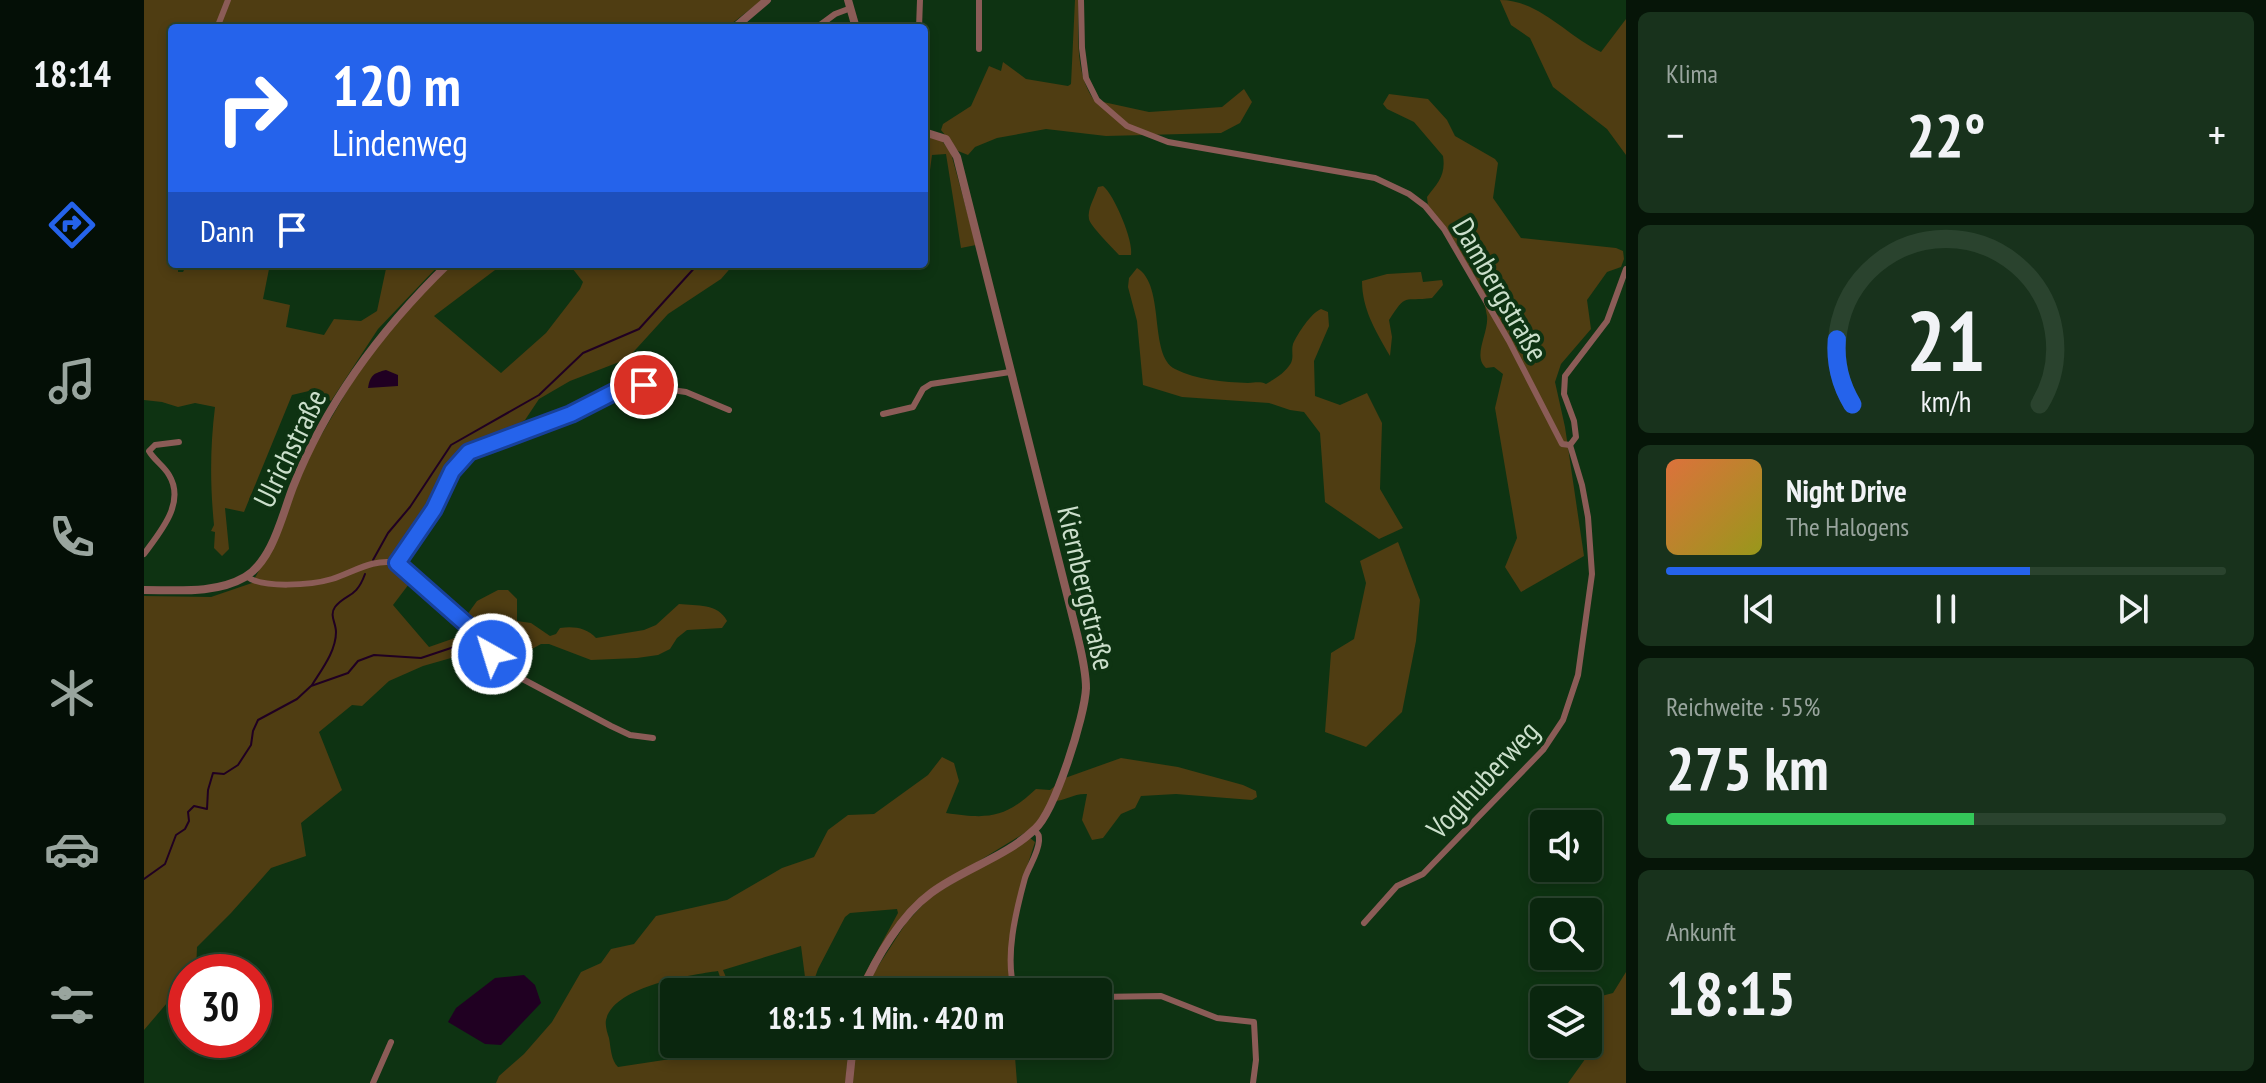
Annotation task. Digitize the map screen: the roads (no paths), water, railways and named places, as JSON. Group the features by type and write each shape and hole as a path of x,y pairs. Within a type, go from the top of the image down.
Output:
{"street":[{"path":"219,24 228,0"},
{"path":"739,24 767,0"},
{"path":"919,24 920,0"},
{"path":"979,0 979,49"},
{"name":"Dambergstraße","path":"1081,0 1086,78 1097,100 1127,126 1168,142 1375,178 1399,188 1425,206 1444,229 1509,341 1558,440 1570,445 1576,437 1576,429 1564,394 1565,376 1607,321 1626,269"},
{"path":"821,24 849,4 855,24"},
{"name":"Kiernbergstraße","path":"869,978 892,938 919,903 1034,830 1048,814 1082,713 1086,686 1077,634 957,157 946,139 928,133"},
{"name":"Ulrichstraße","path":"246,576 268,549 305,460 344,390 392,322 444,268"},
{"path":"883,414 913,407 923,389 931,384 1010,372"},
{"path":"397,563 434,509 452,471 469,452 571,414 618,390 636,385 686,392 729,410"},
{"path":"144,554 168,519 176,495 169,476 149,451 155,445 179,442"},
{"name":"Voglhuberweg","path":"1364,923 1397,886 1423,874 1543,750 1563,720 1578,675 1592,574 1586,506 1570,445"},
{"path":"144,590 215,587 246,576 261,584 310,582 335,578 383,561 397,563 465,622 515,675 630,735 653,738"},
{"path":"1013,978 1012,949 1026,877 1039,842 1034,830"},
{"path":"1112,997 1161,996 1217,1018 1254,1022 1256,1060 1253,1083"},
{"path":"373,1083 391,1042"},
{"path":"849,1083 852,1058"}],"waterway":[{"path":"373,560 388,533 410,507 451,445 539,395 583,353 639,329 694,268"},
{"path":"312,685 334,646 333,610 358,588 365,574"},
{"path":"144,879 165,864 176,835 185,829 189,821 188,812 194,806 207,809 213,773 224,774 238,765 251,745 258,720 297,699 311,686 348,673 358,661 374,655 421,658 466,643"}]}
